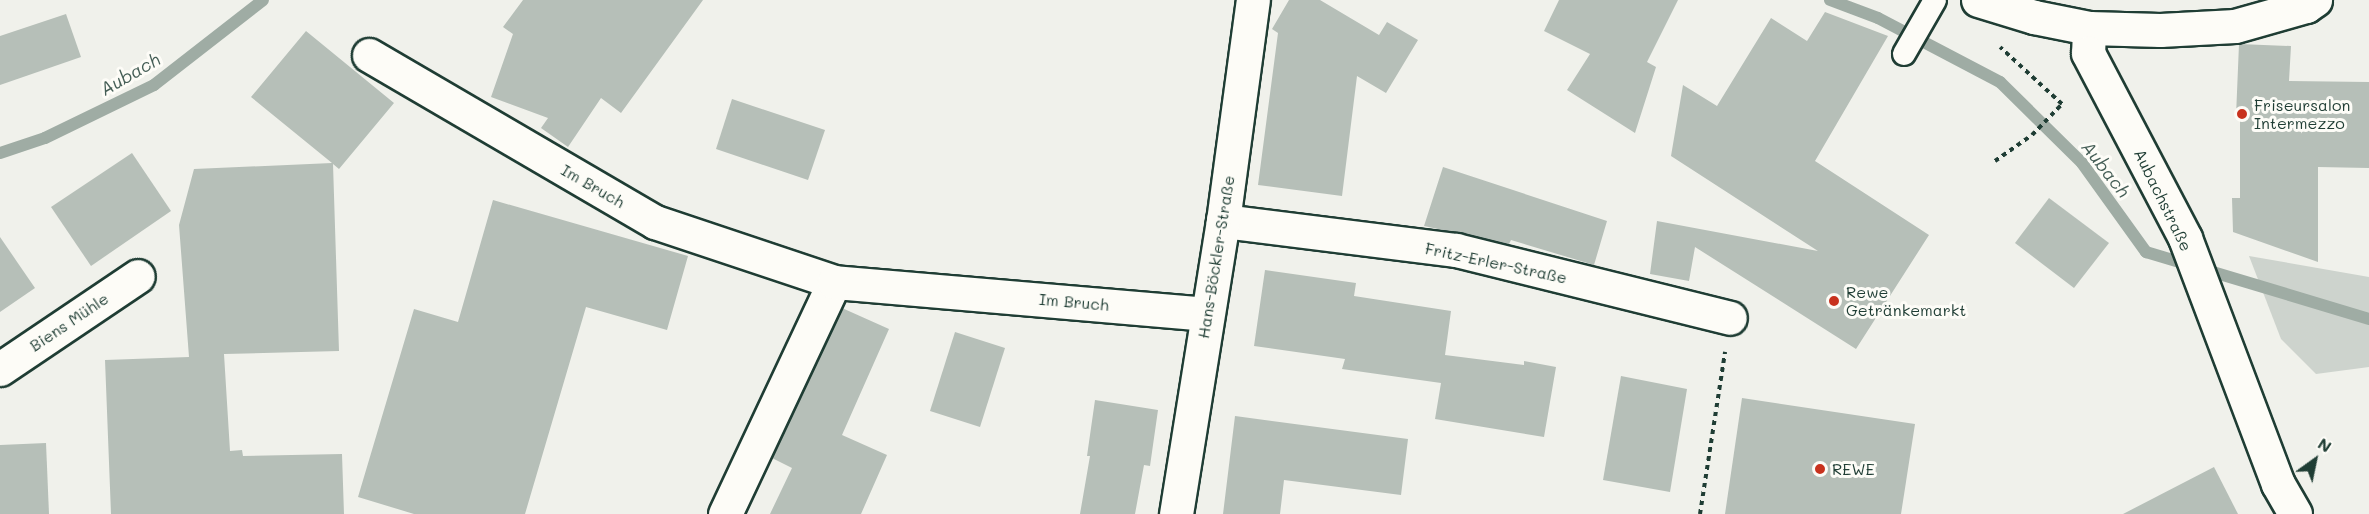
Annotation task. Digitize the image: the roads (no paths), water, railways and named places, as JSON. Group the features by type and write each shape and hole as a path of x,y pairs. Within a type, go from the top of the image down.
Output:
{"street":[{"name":"Hans-Böckler-Straße","path":"1176,514 1206,314 1223,221 1253,0"},
{"path":"1978,0 2036,8 2088,28 2160,30 2235,26 2306,6 2314,0"},
{"name":"Aubachstraße","path":"2088,28 2088,53 2185,238 2204,294 2278,484 2295,514"},
{"name":"Im Bruch","path":"369,55 655,222 834,282 1206,314"},
{"name":"Fritz-Erler-Straße","path":"1223,221 1456,250 1730,318"},
{"name":"Biens Mühle","path":"0,369 138,276"},
{"path":"725,514 834,282"}],"lane":[{"path":"1904,54 1930,9"}],"waterway":[{"name":"Aubach","path":"0,153 45,138 154,85 263,0"},
{"name":"Aubach","path":"1830,0 1878,18 2000,82 2082,163 2146,252 2369,319"}],"place":[{"name":"Friseursalon Intermezzo","path":"2242,114"},
{"name":"Rewe Getränkemarkt","path":"1834,301"},
{"name":"REWE","path":"1820,469"}]}
